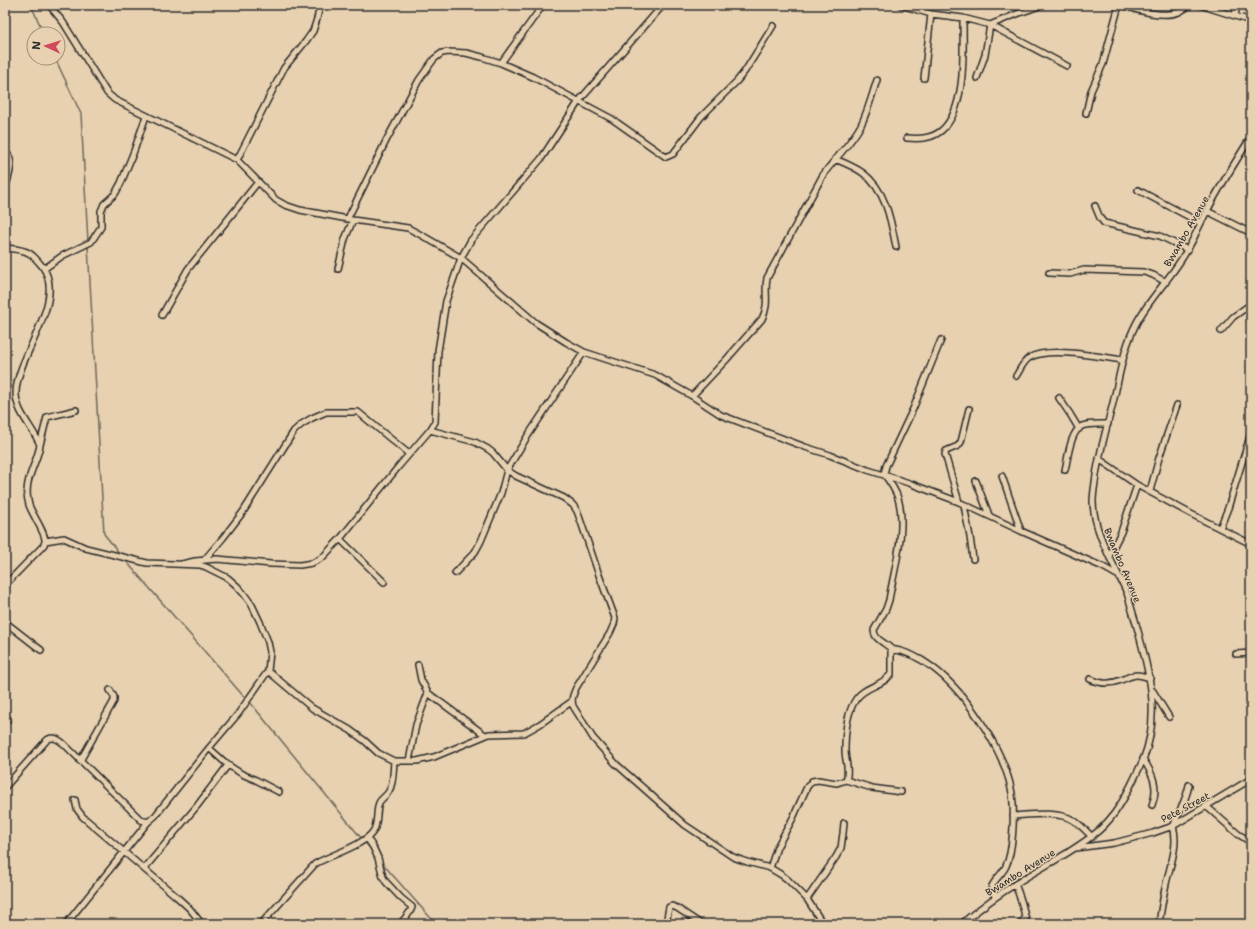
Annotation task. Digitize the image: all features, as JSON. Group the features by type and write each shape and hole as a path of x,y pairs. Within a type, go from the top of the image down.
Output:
{"street":[{"path":"49,5 63,22 107,93 115,100 237,160 276,200 285,205 300,210 408,228 461,258 536,322 584,352 655,375 692,396 721,415 861,468 909,483 962,504 1103,567 1119,576"},
{"path":"237,160 284,68 313,31 320,5"},
{"path":"501,63 543,5"},
{"path":"182,564 205,559 300,565 312,563 322,558 340,539 435,422 438,351 446,302 461,258 471,240 541,159 579,101 663,5"},
{"path":"901,5 931,14 963,18 990,25 1067,66"},
{"path":"990,25 1042,5"},
{"path":"1086,113 1091,91 1104,64 1119,5"},
{"path":"1123,5 1150,13 1171,14 1179,12 1190,5"},
{"path":"1200,5 1251,21"},
{"path":"1235,16 1237,5"},
{"path":"924,78 931,14"},
{"path":"907,138 924,138 933,136 941,131 951,118 959,97 961,83 963,18"},
{"path":"977,78 986,54 990,25"},
{"path":"338,269 350,219 387,139 419,80 434,59 442,53 466,53 501,63 533,77 612,119 658,152 668,157 673,154 701,117 737,81 745,71 773,26"},
{"path":"692,396 762,319 766,312 767,305 767,278 823,175 851,141 861,125 877,80"},
{"path":"44,269 62,256 91,242 94,239 101,227 101,211 104,204 119,189 146,116"},
{"name":"Bwambo Avenue","path":"961,924 995,897 1075,848 1092,837 1102,828 1118,810 1143,759 1152,724 1153,708 1150,678 1132,609 1098,528 1094,510 1093,493 1099,459 1124,360 1136,325 1146,306 1166,282 1188,250 1207,211 1251,137"},
{"path":"5,151 8,153 11,160 5,189"},
{"path":"835,159 862,172 870,179 878,190 886,204 896,247"},
{"path":"162,315 188,269 258,182"},
{"path":"1138,190 1201,223"},
{"path":"1095,206 1104,223 1160,236 1188,250"},
{"path":"1207,211 1251,233"},
{"path":"5,248 22,250 30,253 38,260 44,269 49,284 48,301 36,336 19,377 16,391 16,399 19,408 40,445"},
{"path":"1049,273 1070,274 1084,270 1144,272 1166,282"},
{"path":"1221,331 1233,317 1251,304"},
{"path":"884,474 886,466 913,409 941,340"},
{"path":"455,573 475,552 481,542 501,493 507,470 527,437 584,352"},
{"path":"1016,376 1028,359 1045,353 1060,352 1124,360"},
{"path":"1059,398 1079,429"},
{"path":"1150,491 1158,458 1177,405"},
{"path":"969,409 961,442 958,446 946,450 945,460 962,504 970,537 973,559"},
{"path":"5,585 42,547 45,541 29,506 27,494 29,476 40,445 47,417 76,410"},
{"path":"205,559 243,512 290,436 302,424 312,418 331,412 358,412 409,454"},
{"path":"1065,470 1070,446 1076,432 1087,425 1108,424"},
{"path":"430,430 475,442 493,453 507,470 516,476 564,498 572,505 579,515 598,575 614,618 614,624 610,633 576,688 572,697 573,706 593,738 616,764 685,825 733,857 770,868 787,879 807,899 823,924"},
{"path":"1220,528 1251,433"},
{"path":"1099,459 1137,485 1251,544"},
{"path":"884,474 892,484 898,500 900,534 899,547 887,604 873,632 876,637 890,649 903,652 931,667 942,676 966,702 992,741 1004,763 1012,790 1012,835 1007,864 1004,871 992,886 995,897"},
{"path":"1002,476 1021,531"},
{"path":"976,481 989,515"},
{"path":"1109,556 1121,532 1137,485"},
{"path":"45,541 64,538 77,545 100,552 147,563 200,565 217,572 228,578 244,594 252,605 268,642 270,652 268,671 242,709 66,924"},
{"path":"340,539 384,582"},
{"path":"5,622 41,650"},
{"path":"846,780 848,775 845,751 846,734 850,715 856,700 861,694 867,689 885,681 891,674 890,649"},
{"path":"1236,654 1251,653"},
{"path":"418,665 421,680 428,693 485,735"},
{"path":"268,671 312,708 355,734 378,753 394,760 417,761 434,757 485,735 495,733 524,733 572,702"},
{"path":"1090,679 1099,683 1107,684 1133,675 1150,678"},
{"path":"80,761 114,701 114,697 110,690"},
{"path":"1152,690 1169,717"},
{"path":"409,761 416,725 428,693"},
{"path":"5,787 46,741 51,738 58,739 142,820 148,822"},
{"path":"209,748 228,765 242,774 279,792"},
{"path":"1143,759 1151,771 1154,782 1156,795 1152,805"},
{"path":"261,924 315,864 325,858 351,848 371,834 375,827 379,802 390,790 394,760"},
{"path":"144,869 197,806 228,765"},
{"name":"Pete Street","path":"1075,848 1114,843 1174,825 1251,779"},
{"path":"770,868 777,847 793,818 807,787 812,781 818,780 837,783 846,780 872,788 901,792"},
{"path":"1159,924 1162,902 1175,848 1174,825 1186,798 1189,785"},
{"path":"75,800 77,809 83,817 190,909 202,924"},
{"path":"1206,806 1238,834 1251,842"},
{"path":"1013,816 1039,814 1064,817 1073,820 1092,837"},
{"path":"807,899 841,848 844,823"},
{"path":"367,838 378,858 383,877 386,882 412,907 409,914 400,924"},
{"path":"1015,884 1021,898 1026,921 1019,924"},
{"path":"666,924 669,907 672,906 701,924"}],"waterway":[{"path":"31,5 40,26"},
{"path":"59,66 81,114 88,242"},
{"path":"88,246 104,534 121,555"},
{"path":"125,560 246,699"},
{"path":"249,701 362,839"},
{"path":"365,842 372,851"},
{"path":"381,862 436,924"}]}
